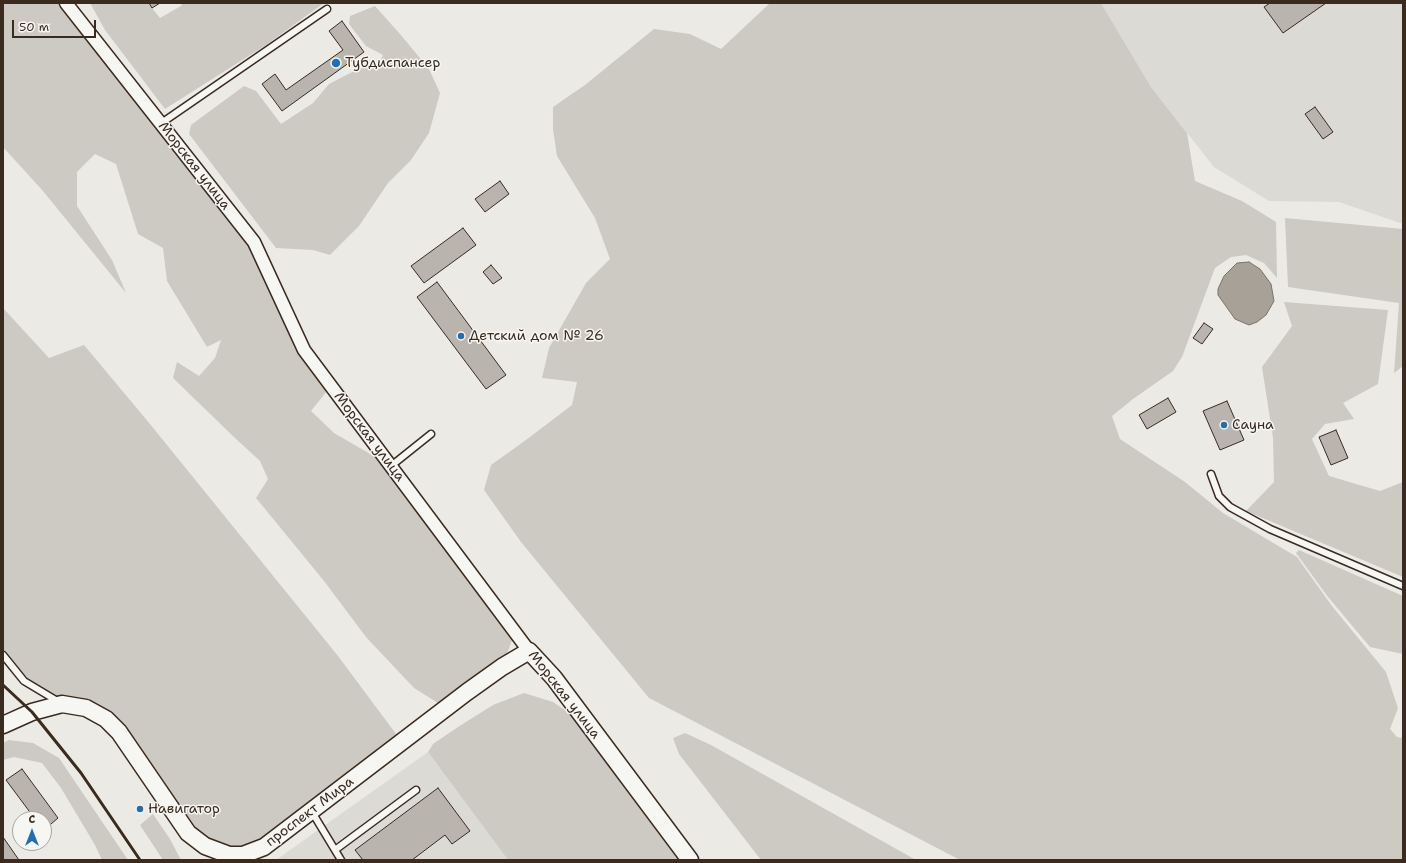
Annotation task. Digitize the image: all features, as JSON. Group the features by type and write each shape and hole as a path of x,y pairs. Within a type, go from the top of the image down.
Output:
{"main road":[{"name":"проспект Мира","path":"3,725 32,712 62,704 86,708 106,719 119,732 188,833 205,846 232,857 243,855 264,847 479,684 502,667 529,651"},
{"name":"Морская улица","path":"529,651 554,678 690,860"}],"street":[{"name":"Морская улица","path":"66,3 254,242 304,350 529,651"}],"lane":[{"path":"160,124 327,9"},
{"path":"391,466 431,434"},
{"path":"1211,474 1219,496 1230,507 1270,529 1403,586"},
{"path":"3,655 24,681 62,704"},
{"path":"335,850 416,790"},
{"path":"311,811 341,860"}],"shaded area":[{"path":"3,3 66,3 254,242 304,350 331,386 311,411 334,433 391,466 515,632 502,667 446,708 414,688 366,637 324,581 256,498 268,479 260,461 173,378 177,362 199,376 215,358 221,340 207,347 167,281 163,248 138,234 116,164 95,154 77,172 77,206 112,260 126,293 43,191 3,147"},
{"path":"90,3 148,3 160,18 181,6 182,3 324,3 266,45 165,109 105,30"},
{"path":"770,3 1101,3 1151,87 1187,133 1195,181 1242,201 1276,222 1277,278 1264,263 1246,255 1231,257 1215,268 1182,357 1173,371 1133,399 1112,416 1120,439 1185,482 1223,513 1297,557 1332,606 1386,672 1398,708 1390,729 1397,737 1403,738 1403,860 960,860 649,698 521,542 484,490 491,465 572,405 577,382 542,378 549,348 586,283 610,259 595,218 557,156 553,129 553,107 585,85 654,29 690,34 721,49"},
{"path":"1101,3 1403,3 1403,224 1339,202 1269,201 1214,167 1151,87"},
{"path":"375,6 429,69 440,93 429,133 411,160 388,183 359,226 330,255 313,250 276,248 189,134 191,125 244,86 256,91 281,124 313,103 329,84 360,68 378,65 383,55 366,46 349,24 350,16"},
{"path":"1285,218 1403,229 1403,366 1394,373 1399,303 1288,287"},
{"path":"1249,262 1260,269 1271,284 1274,301 1266,315 1257,322 1249,325 1235,319 1218,295 1218,289 1224,276 1237,263"},
{"path":"1284,302 1388,310 1378,384 1343,403 1354,419 1325,424 1312,439 1329,476 1380,491 1403,482 1403,577 1246,511 1274,482 1273,438 1262,367 1292,326"},
{"path":"3,308 49,358 84,345 338,656 402,742 243,855 205,846 119,732 62,704 24,681 3,655"},
{"path":"1299,550 1403,596 1403,654 1370,647 1328,597 1296,553"},
{"path":"524,693 553,702 575,717 679,860 508,860 428,752 433,744 493,705"},
{"path":"685,733 711,745 916,860 761,860 679,754 673,738"},
{"path":"9,740 33,743 59,758 128,860 102,860 95,845 61,788 42,763 14,757 3,760 3,743"},
{"path":"428,752 508,860 276,860"},
{"path":"153,814 170,839 181,860 163,860 140,825"}],"building":[{"path":"149,3 160,3 152,8"},
{"path":"1270,3 1326,3 1283,33 1264,7"},
{"name":"Тубдиспансер","path":"342,21 364,52 282,111 262,84 275,74 286,90 343,50 329,31"},
{"path":"1315,107 1333,132 1323,139 1305,114"},
{"path":"500,181 509,194 485,212 475,199"},
{"path":"463,228 476,245 424,283 411,266"},
{"path":"491,265 502,278 493,284 483,272"},
{"name":"Детский дом № 26","path":"437,282 506,375 486,389 417,297"},
{"path":"1204,323 1213,329 1202,344 1193,338"},
{"path":"1168,398 1176,412 1147,429 1139,415"},
{"name":"Сауна","path":"1227,401 1244,440 1220,450 1203,411"},
{"path":"1336,430 1348,458 1331,465 1319,437"},
{"path":"22,769 58,818 52,823 52,811 29,811 6,780"},
{"path":"438,788 470,831 452,844 445,835 412,860 363,860 355,850"},
{"path":"3,837 19,860 3,860"}],"railway":[{"path":"3,685 32,712 81,773 140,860"}],"place":[{"name":"Тубдиспансер","path":"336,63"},
{"name":"Детский дом № 26","path":"461,336"},
{"name":"Сауна","path":"1224,425"},
{"name":"Навигатор","path":"140,809"}]}
